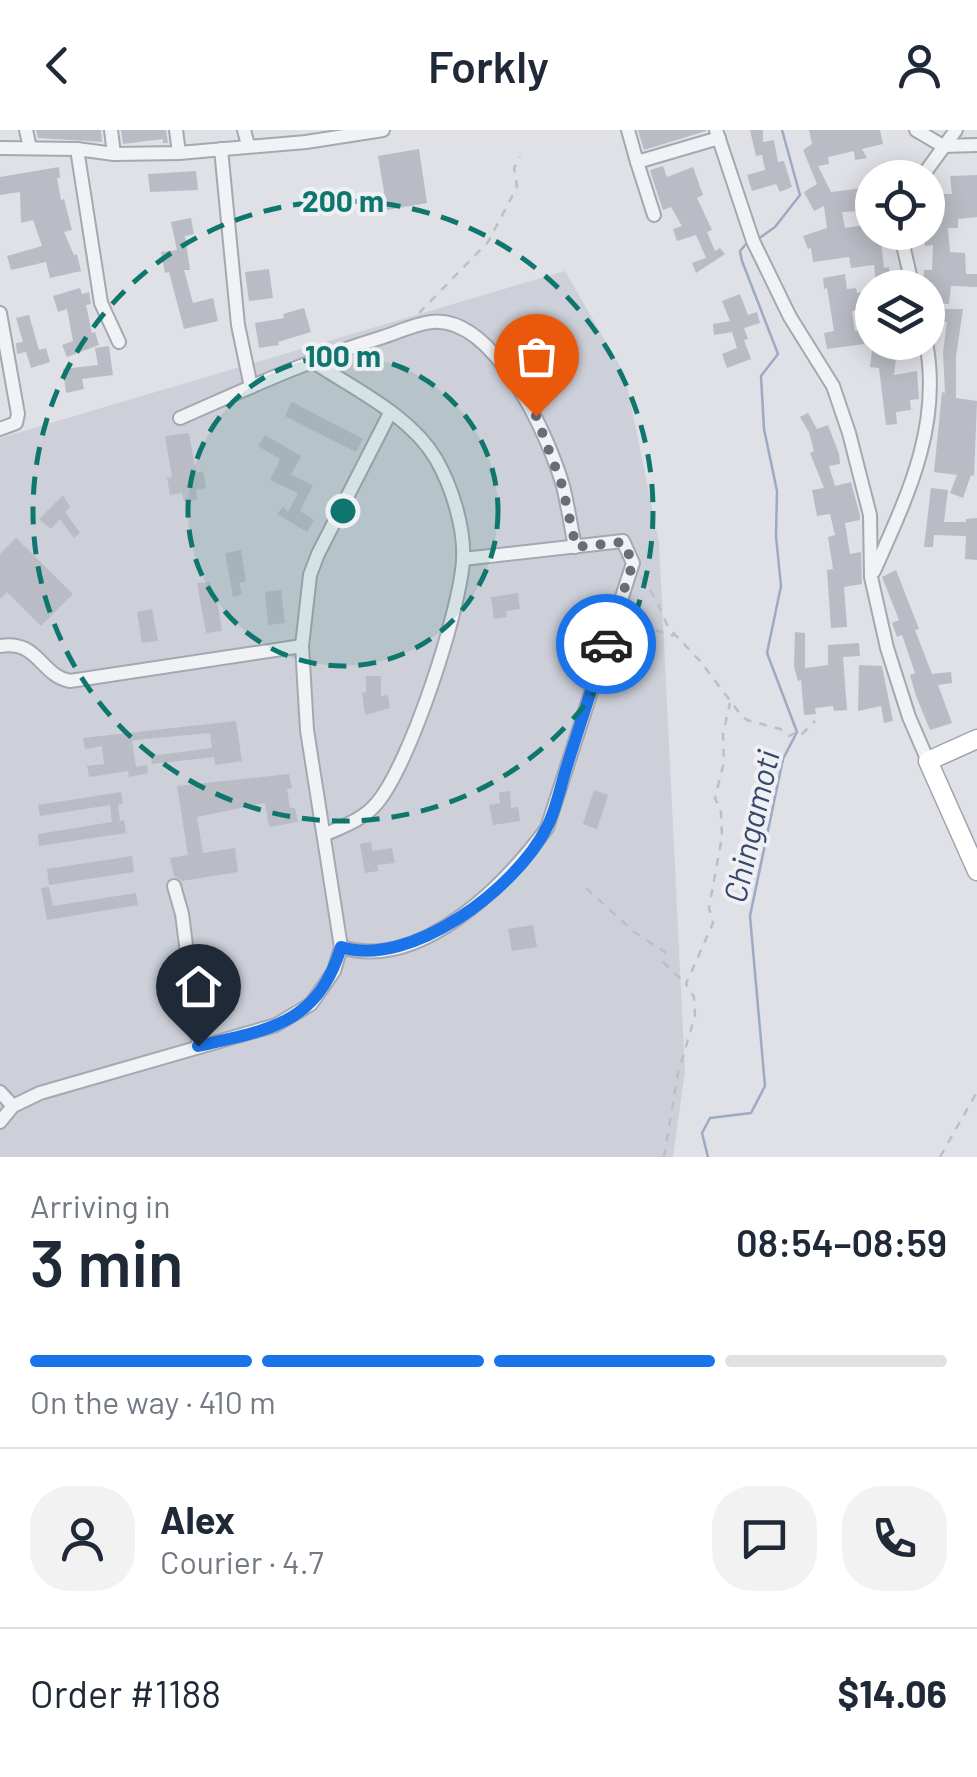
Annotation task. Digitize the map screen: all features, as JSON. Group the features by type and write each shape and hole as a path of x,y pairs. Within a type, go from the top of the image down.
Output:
{"main road":[{"path":"977,739 928,761 977,871"}],"street":[{"path":"26,130 30,148"},
{"path":"111,130 114,154"},
{"path":"176,130 179,153"},
{"path":"244,130 248,145"},
{"path":"0,148 179,153 379,130"},
{"path":"628,130 654,215"},
{"path":"916,130 943,146 977,145"},
{"path":"933,160 956,130"},
{"path":"637,162 717,134 754,241 790,317 832,386 849,433 870,515 871,578 898,685 928,761"},
{"path":"77,148 101,303 119,342"},
{"path":"221,149 238,325 246,376 252,387"},
{"path":"0,313 18,414 16,423 0,429"},
{"path":"180,418 312,361 401,331 433,321 459,326 494,353 536,416 562,485 576,547"},
{"path":"871,578 920,463 930,420 927,360"},
{"path":"312,361 415,431 436,459 454,499 463,560 452,618 396,775 376,806 355,822 326,834"},
{"path":"0,1122 13,1106 76,1081 276,1025 311,1004 329,980 341,947 308,730 302,646 310,575 390,414"},
{"path":"341,947 360,953 387,950 435,932 472,908 525,858 547,828 633,563 623,542 463,560"},
{"path":"0,646 32,651 56,679 70,682 302,646"},
{"path":"174,886 182,914 198,1046"},
{"path":"0,1092 13,1106"}],"path":[{"path":"401,331 488,242 517,187 514,168 520,157"},
{"path":"633,563 676,636 747,720 780,729 789,736 797,732 801,735 815,720"},
{"path":"616,614 629,623 676,636"},
{"path":"686,984 713,922 708,908 722,837 721,812 715,798 724,762 722,734 730,703"},
{"path":"586,888 634,932 665,952 664,962 694,997 695,1016 678,1073 664,1157"},
{"path":"940,1157 977,1092"}],"shaded area":[{"path":"565,271 625,375 659,542 685,1071 673,1157 0,1157 0,438"}],"building":[{"path":"36,130 101,130 102,142 38,138"},
{"path":"121,130 166,130 168,143 163,143 163,139 123,144"},
{"path":"638,130 706,130 706,131 644,150"},
{"path":"750,130 763,130 763,142 774,140 778,162 784,161 792,187 780,192 776,184 752,191 747,175 765,170 762,155 756,156"},
{"path":"809,130 880,130 883,144 862,149 867,158 855,160 854,151 828,157 829,164 818,166 831,192 855,189 855,211 842,212 845,228 855,227 855,250 882,250 884,268 889,270 875,270 874,265 851,268 849,257 813,262 811,248 808,249 803,236 827,228 824,206 814,211 804,192 817,184 803,150 812,144"},
{"path":"419,149 427,203 387,210 378,156"},
{"path":"663,166 667,177 693,167 703,195 697,198 712,230 707,232 715,251 720,248 725,254 696,273 692,263 706,258 696,235 677,241 673,229 682,226 671,207 663,210 650,170"},
{"path":"59,167 61,200 64,199 72,230 64,232 74,255 77,254 81,271 50,278 46,262 11,270 7,256 42,246 33,220 21,223 20,192 0,195 0,177"},
{"path":"196,171 198,190 150,192 148,174"},
{"path":"977,175 977,217 958,219 958,228 948,228 950,252 965,253 966,274 977,274 977,287 951,286 949,304 945,304 945,270 932,270 933,250 945,250 945,194 952,194 950,176"},
{"path":"191,218 194,234 185,236 190,270 184,270 193,303 213,298 218,321 184,329 161,252 177,250 171,222"},
{"path":"269,269 273,298 249,301 245,272"},
{"path":"845,274 847,289 855,288 855,345 827,349 824,333 834,331 823,278"},
{"path":"80,288 82,294 89,292 91,304 86,305 99,345 67,357 62,345 73,341 67,309 58,312 53,296"},
{"path":"740,294 748,315 757,312 760,323 744,328 751,359 727,368 722,354 737,348 732,332 714,335 713,324 730,321 722,301"},
{"path":"304,308 311,332 278,342 279,345 259,348 255,323 284,318 283,314"},
{"path":"945,309 963,309 956,356 956,398 977,401 974,476 971,475 963,498 950,493 957,475 934,472 942,392 945,393"},
{"path":"29,315 39,350 46,348 50,362 31,368 26,352 17,354 16,343 23,342 16,318"},
{"path":"109,346 113,375 82,379 84,389 66,393 63,369 98,365 95,348"},
{"path":"871,360 896,360 894,375 917,371 919,399 910,400 911,410 896,412 897,424 886,425 879,368 870,367"},
{"path":"292,402 363,439 356,452 285,416"},
{"path":"808,413 817,429 828,425 839,454 840,464 829,466 835,486 851,482 860,516 860,520 845,523 850,554 861,552 862,584 844,587 847,627 831,628 827,570 833,569 828,537 835,535 830,514 817,516 812,490 824,488 810,453 814,451 809,432 800,417"},
{"path":"189,433 196,473 203,471 206,488 196,490 197,500 184,502 182,493 170,495 167,478 172,477 165,436"},
{"path":"265,435 301,456 291,475 313,485 300,511 314,520 307,532 277,514 283,507 288,512 298,493 270,480 280,459 258,446"},
{"path":"931,488 948,490 944,522 977,518 977,560 965,559 966,536 934,535 933,547 924,547"},
{"path":"63,495 70,507 65,512 80,533 74,538 60,519 51,529 39,519"},
{"path":"16,538 73,594 41,626 7,592 0,599 0,554"},
{"path":"241,550 246,581 239,583 242,594 233,597 225,553"},
{"path":"896,570 932,674 951,672 952,683 938,685 952,723 930,730 916,696 910,675 915,673 902,635 897,637 892,623 899,620 882,577"},
{"path":"210,582 222,631 206,633 197,583"},
{"path":"281,590 285,623 268,625 265,592"},
{"path":"518,593 520,609 506,611 507,617 494,619 491,597"},
{"path":"152,609 158,641 142,643 137,612"},
{"path":"795,632 805,633 805,668 828,665 828,645 859,643 860,656 843,657 847,710 834,711 833,706 815,708 816,714 804,715 801,680 798,681 794,667"},
{"path":"859,665 882,666 893,721 884,723 881,706 858,711"},
{"path":"366,676 381,676 381,696 388,695 390,708 365,715 362,693 366,692"},
{"path":"236,721 242,761 215,765 214,757 152,764 151,756 212,748 210,733 144,739 132,741 136,767 147,765 148,773 129,777 128,771 89,777 87,766 104,764 102,746 85,749 83,738"},
{"path":"289,774 290,808 295,808 298,822 269,827 265,803 197,817 203,853 235,848 238,872 182,881 174,876 170,858 188,855 177,786"},
{"path":"594,790 608,795 597,829 583,824"},
{"path":"510,791 511,808 518,807 520,821 493,825 489,805 500,803 499,792"},
{"path":"121,792 123,804 118,805 126,833 39,846 38,834 112,822 110,805 40,816 38,805"},
{"path":"371,842 372,851 392,848 395,863 377,865 378,871 365,873 360,844"},
{"path":"132,856 134,872 49,885 47,869"},
{"path":"49,887 53,906 136,893 138,905 47,920 41,888"},
{"path":"533,925 537,947 512,951 508,929"}],"waterway":[{"name":"Chingamoti","path":"761,237 775,227 800,195 782,130"},
{"name":"Chingamoti","path":"708,1157 702,1133 710,1118 751,1113 765,1086 750,916 783,759 797,732 767,653 781,586 777,491 764,429 761,376 778,354 742,261 740,251 746,244"}],"way so far":[{"path":"536,416 562,485 576,547 623,542 633,563 606,644"}],"route":[{"path":"198,1046 244,1036 294,1016 324,990 341,947 360,953 407,944 435,932 472,908 504,880 547,828 606,644"}]}
